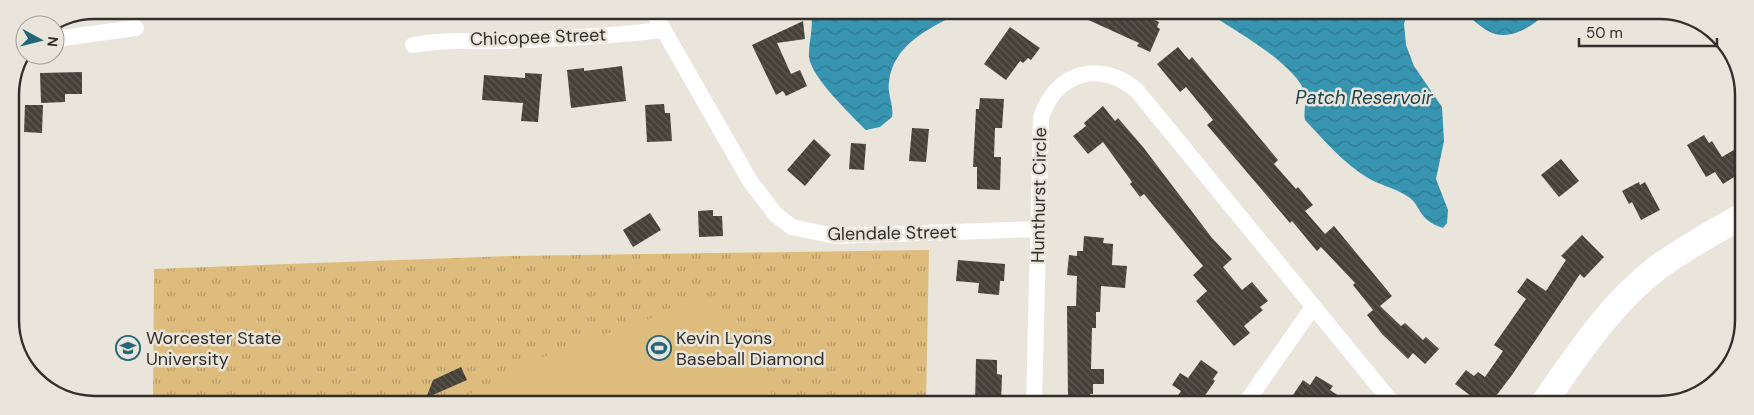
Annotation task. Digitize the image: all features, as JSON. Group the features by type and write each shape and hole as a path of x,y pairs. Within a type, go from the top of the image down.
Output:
{"main road":[{"path":"1548,396 1592,334 1632,290 1674,256 1735,220"}],"street":[{"name":"Glendale Street","path":"657,19 750,182 776,215 792,228 835,236 1038,228"},
{"path":"65,38 136,28"},
{"name":"Chicopee Street","path":"413,45 458,39 498,41 583,38 663,30"},
{"name":"Hunthurst Circle","path":"1034,396 1040,127 1047,101 1060,86 1076,77 1096,73 1114,76 1123,80 1138,92 1387,396"},
{"path":"1251,396 1313,307"}],"green space":[{"path":"929,250 926,396 153,396 154,269 511,256"},
{"name":"Kevin Lyons Baseball Diamond","path":"706,298 745,337 769,384 772,396 465,396 540,358"}],"water":[{"path":"811,19 948,19 924,32 905,48 897,58 889,82 892,117 880,127 866,130 824,85 811,65 809,52"},
{"name":"Patch Reservoir","path":"1218,19 1405,19 1404,24 1406,45 1414,66 1442,107 1444,141 1436,179 1448,210 1447,223 1443,228 1428,220 1407,196 1368,178 1343,159 1305,120 1306,99 1299,82 1277,59"},
{"path":"1472,19 1539,19 1521,31 1505,35 1497,35"}],"building":[{"path":"1086,19 1152,19 1159,22 1157,27 1160,29 1150,52 1137,46 1139,43"},
{"path":"803,21 805,39 777,43 791,74 800,70 807,86 786,96 783,91 776,95 752,45"},
{"path":"1010,27 1040,48 1031,60 1028,58 1023,63 1020,61 1006,80 984,64"},
{"path":"1178,47 1189,60 1192,57 1278,160 1274,164 1296,189 1298,187 1313,205 1305,211 1325,234 1334,226 1392,296 1380,306 1401,326 1405,323 1423,340 1426,337 1439,349 1425,364 1413,353 1408,359 1382,334 1367,315 1373,310 1353,285 1355,283 1321,247 1317,251 1292,221 1290,223 1207,125 1213,120 1186,87 1180,92 1157,64"},
{"path":"622,66 626,101 571,108 567,70 584,68 584,71"},
{"path":"82,72 82,94 65,94 65,102 41,103 40,73"},
{"path":"525,73 542,74 538,122 521,121 523,103 482,100 484,75 525,78"},
{"path":"980,98 1004,99 1002,128 995,128 994,157 1001,157 1000,190 977,189 977,167 973,167 976,109 979,109"},
{"path":"664,104 665,113 670,113 672,141 647,142 645,105"},
{"path":"25,105 43,105 42,133 24,132"},
{"path":"1103,106 1115,121 1118,118 1143,147 1212,238 1232,259 1223,267 1242,290 1252,282 1268,301 1260,307 1263,310 1244,326 1250,333 1234,346 1196,301 1207,291 1193,275 1203,266 1144,194 1140,197 1130,184 1132,182 1103,142 1088,154 1073,136 1086,126 1084,123"},
{"path":"912,128 929,129 926,162 909,161"},
{"path":"1704,135 1709,143 1712,141 1722,157 1735,149 1735,176 1723,184 1715,172 1706,177 1687,145"},
{"path":"814,139 831,155 805,186 787,170"},
{"path":"851,143 866,144 864,170 849,169"},
{"path":"1561,159 1579,181 1559,197 1541,175"},
{"path":"1639,182 1640,185 1645,182 1660,210 1641,220 1632,202 1629,204 1622,191"},
{"path":"713,210 713,216 722,216 723,236 699,237 698,211"},
{"path":"650,213 661,230 633,247 623,230"},
{"path":"1582,235 1604,257 1584,278 1580,274 1496,396 1471,396 1455,384 1466,370 1474,376 1478,372 1485,377 1503,351 1494,345 1526,299 1517,292 1527,278 1546,291 1566,260 1561,256"},
{"path":"1084,236 1104,238 1103,243 1113,244 1112,265 1127,266 1125,288 1101,286 1100,312 1096,312 1096,328 1092,328 1091,369 1104,369 1104,384 1093,384 1093,394 1090,394 1090,396 1068,396 1067,306 1076,306 1077,276 1067,275 1069,255 1077,256 1077,251 1083,251"},
{"path":"958,260 1005,264 1004,281 1000,281 999,295 978,293 979,283 956,281"},
{"path":"976,359 997,360 997,374 1002,375 1001,396 975,396"},
{"path":"1201,360 1218,372 1213,379 1215,381 1205,396 1178,396 1181,391 1172,385 1180,373 1188,378"},
{"path":"461,367 467,380 427,396 433,380"},
{"path":"1316,376 1333,386 1330,390 1339,396 1292,396 1303,380 1310,385"}],"place":[{"name":"Worcester State University","path":"128,348"},
{"name":"Kevin Lyons Baseball Diamond","path":"659,348"}]}
